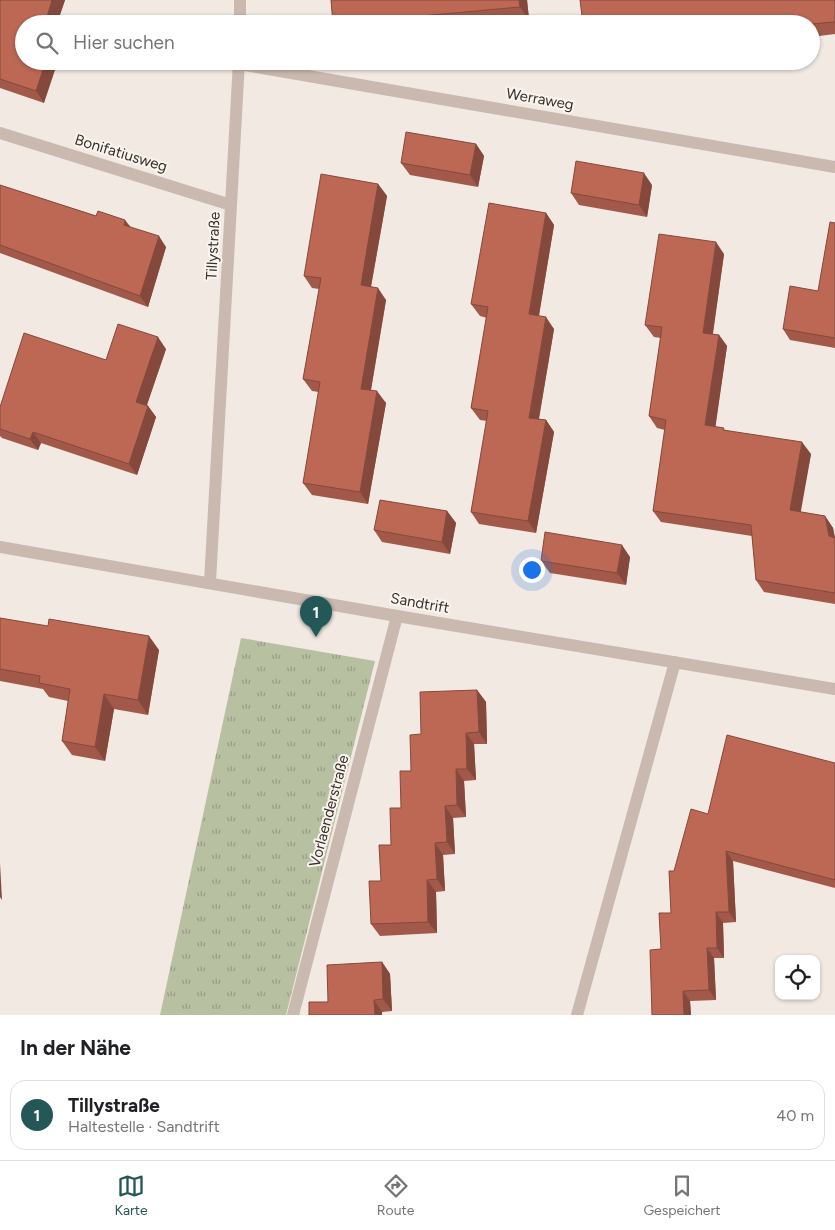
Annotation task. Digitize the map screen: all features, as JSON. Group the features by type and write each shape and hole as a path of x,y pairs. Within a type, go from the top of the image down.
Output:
{"street":[{"path":"240,0 240,15"},
{"name":"Tillystraße","path":"210,582 239,70"},
{"name":"Werraweg","path":"284,70 835,167"},
{"name":"Bonifatiusweg","path":"0,133 232,205"},
{"name":"Sandtrift","path":"0,546 397,616 835,689"},
{"name":"Vorlaenderstraße","path":"293,1015 397,616"},
{"path":"577,1015 675,662"}],"green space":[{"path":"241,638 375,661 286,1015 160,1015"}],"building":[{"path":"0,0 52,0 48,15 15,15 15,70 43,70 36,91 0,79"},
{"path":"331,0 519,0 520,7 432,15 332,15"},
{"path":"580,0 835,0 835,22 820,23 820,15 582,15"},
{"path":"406,132 476,144 470,175 401,163"},
{"path":"576,161 644,173 639,205 571,193"},
{"path":"321,174 378,184 361,285 378,288 361,389 377,391 360,492 303,483 320,382 303,379 321,278 304,276"},
{"path":"0,185 96,216 98,211 125,220 124,225 159,236 140,296 0,245"},
{"path":"489,203 546,213 529,314 546,317 529,418 546,420 528,521 471,512 488,411 471,408 488,307 471,304"},
{"path":"830,222 835,223 835,338 783,329 790,286 818,291"},
{"path":"659,234 716,242 703,333 719,335 705,425 724,428 723,430 802,442 790,510 825,516 829,536 835,538 835,593 756,580 751,525 653,511 666,420 649,416 662,327 645,325"},
{"path":"118,324 158,337 136,402 148,406 129,464 33,432 30,439 0,429 0,407 24,333 106,360"},
{"path":"380,500 447,511 442,542 374,530"},
{"path":"545,532 622,545 617,573 541,561"},
{"path":"0,618 48,626 49,619 149,636 138,700 104,694 95,747 62,741 70,689 39,683 40,676 0,669"},
{"path":"477,690 479,732 466,733 467,769 456,769 457,805 445,806 447,842 435,843 437,879 427,880 428,922 371,924 369,881 381,881 379,845 391,845 390,808 401,808 400,771 411,771 410,735 421,734 420,692"},
{"path":"727,735 835,763 835,880 726,851 729,912 716,912 717,948 707,948 709,990 683,991 684,1015 652,1015 650,950 661,949 659,913 671,913 669,871 674,871 691,809 708,814"},
{"path":"382,962 383,999 374,1000 375,1015 309,1015 309,1002 328,1002 327,965"}],"place":[{"name":"Tillystraße","path":"316,637"}]}
